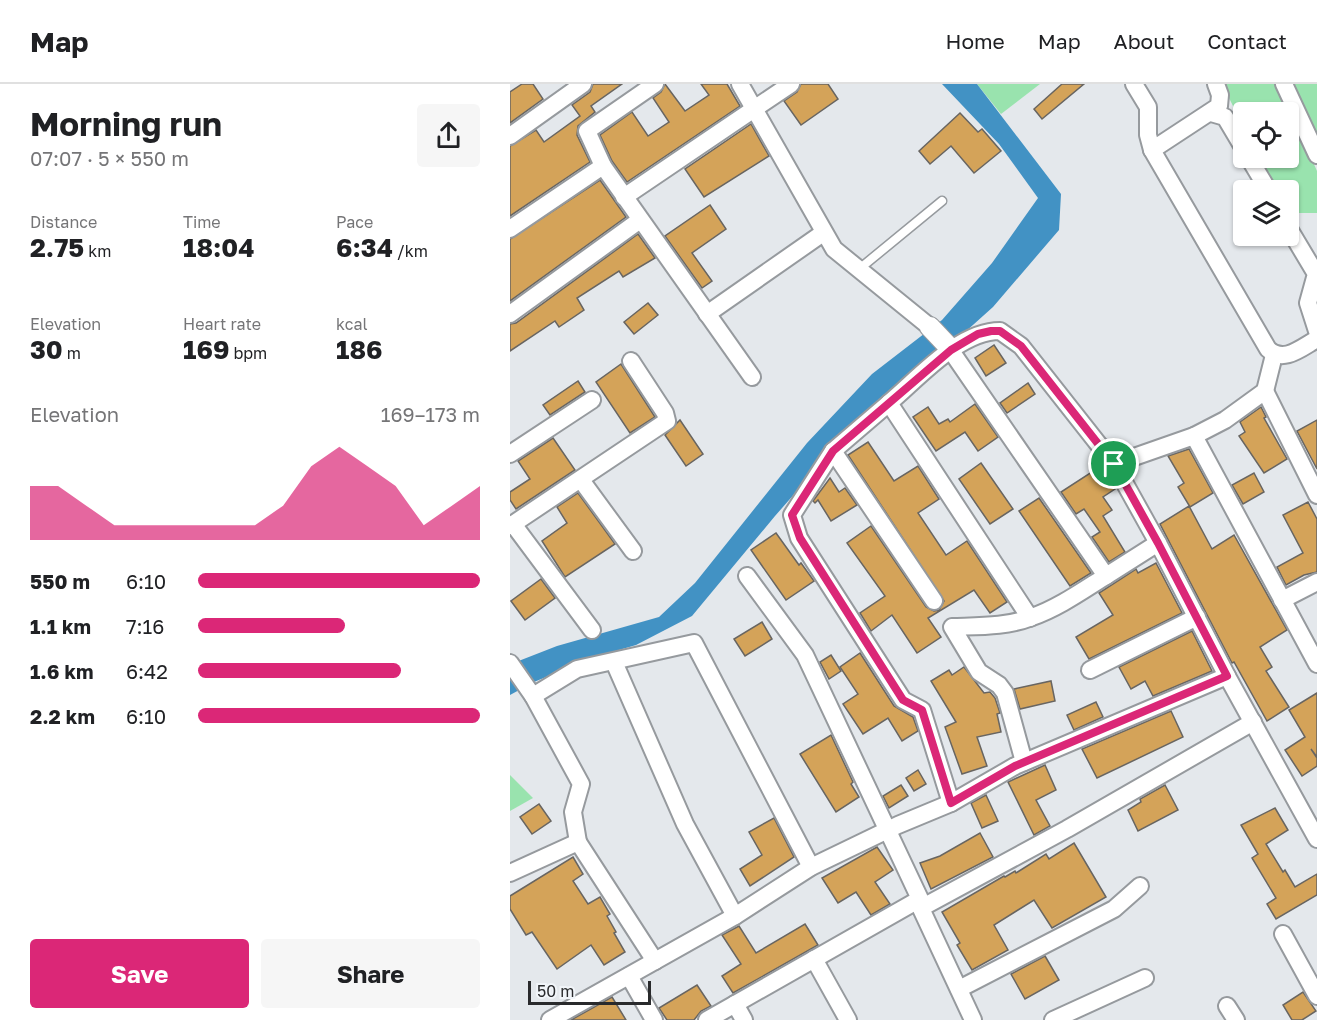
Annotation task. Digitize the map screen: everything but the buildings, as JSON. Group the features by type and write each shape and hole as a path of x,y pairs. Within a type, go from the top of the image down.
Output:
{"street":[{"path":"510,136 583,84"},
{"path":"655,84 586,131 603,166 752,377"},
{"path":"740,84 834,249 858,271 930,327 949,347 1106,576"},
{"path":"624,197 791,84"},
{"path":"1134,84 1148,107 1148,135 1152,150 1268,349 1274,355 1283,357 1317,339"},
{"path":"1152,150 1219,106 1220,95 1216,84"},
{"path":"1284,84 1317,154"},
{"path":"1211,113 1225,117 1233,130"},
{"path":"510,229 603,166"},
{"path":"510,314 640,220"},
{"path":"707,314 823,232"},
{"path":"1299,245 1316,274 1308,303 1317,331"},
{"path":"951,803 922,710 903,700 896,691 800,538 792,515 833,451 949,347 978,334 1000,331 1021,346 1114,464 1317,840"},
{"path":"1114,464 1194,436 1225,420 1265,391 1274,355"},
{"path":"592,630 512,525 667,421 665,413 631,361"},
{"path":"1265,391 1317,495"},
{"path":"510,454 592,400"},
{"path":"889,403 1030,618"},
{"path":"1194,436 1317,664"},
{"path":"833,451 934,601"},
{"path":"581,480 633,551"},
{"path":"1024,762 1005,693 999,685 979,672 952,627 1006,624 1030,618 1055,607 1158,543"},
{"path":"747,576 805,655 889,830 920,899 919,904 973,1020"},
{"path":"1282,600 1317,582"},
{"path":"1090,670 1197,617"},
{"path":"655,961 578,842 573,812 581,784 522,680 694,643 811,867"},
{"path":"614,662 685,824 735,916"},
{"path":"550,1020 735,916 811,867 951,803 1024,762 1227,676"},
{"path":"707,1020 814,959 1067,829 1253,723"},
{"path":"510,873 578,842"},
{"path":"959,989 1114,909 1140,886"},
{"path":"1283,934 1312,976 1317,996"},
{"path":"814,959 848,1020"},
{"path":"629,976 654,1020"},
{"path":"1053,1020 1145,978"},
{"path":"735,1004 744,1020"}],"lane":[{"path":"858,271 942,201"}],"green space":[{"path":"977,84 1040,84 1001,114"},
{"path":"1222,84 1278,84 1286,102 1233,102 1233,106"},
{"path":"1290,84 1317,84 1317,142 1299,102"},
{"path":"1299,131 1317,171 1317,213 1299,213 1299,180 1272,180 1265,168 1299,168"},
{"path":"510,775 533,798 510,811"}],"water":[{"path":"942,84 977,84 1061,194 1059,230 993,307 925,368 855,425 692,616 636,645 592,658 534,682 510,695 510,665 557,646 659,617 695,583 807,443 872,374 942,320 992,263 1038,198 999,144"}],"route":[{"path":"991,331 1000,331 1021,346 1114,464 1227,676 1015,766 951,803 922,710 903,700 884,673 800,538 792,515 833,451 951,350 978,334 991,331"}]}
